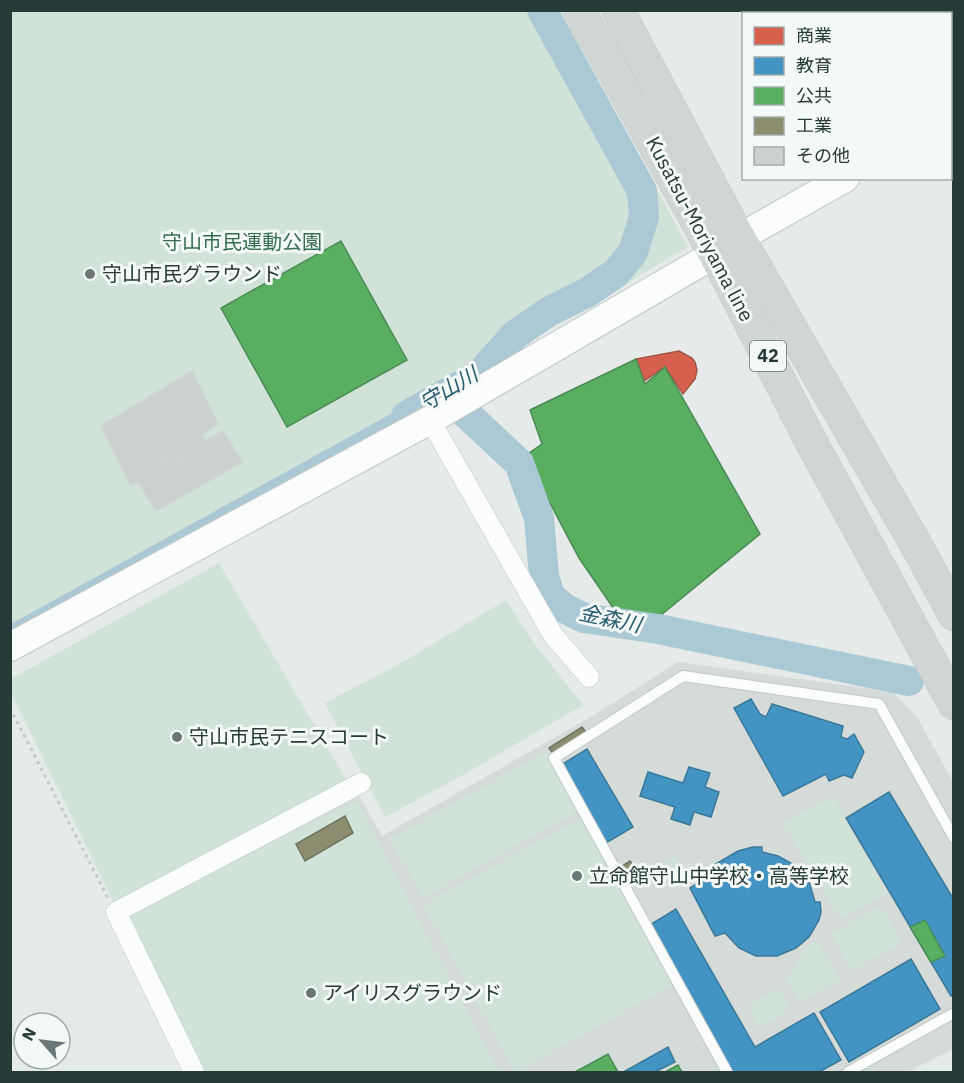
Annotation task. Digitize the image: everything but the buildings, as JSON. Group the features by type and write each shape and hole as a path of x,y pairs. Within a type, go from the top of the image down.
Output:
{"main road":[{"name":"Kusatsu-Moriyama line","path":"579,10 912,537 954,615"},
{"name":"Kusatsu-Moriyama line","path":"618,10 727,246 809,438 954,704"}],"street":[{"path":"10,647 437,416 842,180"},
{"path":"437,416 552,635 589,677"},
{"path":"194,1072 116,912 362,783"}],"lane":[{"path":"727,1072 554,758 682,676 879,704 954,838"},
{"path":"848,1072 954,1013"}],"path":[{"path":"10,708 116,912"}],"shaded area":[{"name":"立命館守山中学校・高等学校","path":"678,662 893,692 917,717 953,782 953,1049 907,1072 198,1072 122,915 358,794 382,836 594,715"}],"green space":[{"name":"守山市民運動公園","path":"10,11 561,11 688,247 11,646"},
{"name":"守山市民テニスコート","path":"219,563 347,781 115,905 11,693 11,679"},
{"path":"506,600 534,643 583,705 463,775 385,817 325,703 403,662"},
{"path":"545,752 578,811 423,898 390,839"},
{"path":"833,795 887,894 840,919 783,823"},
{"name":"アイリスグラウンド","path":"357,801 499,1072 203,1072 126,915"},
{"path":"582,817 674,985 515,1072 423,905"},
{"path":"675,856 683,872 660,884 652,873"},
{"path":"882,906 902,943 851,971 831,933"},
{"path":"817,940 840,980 800,1001 786,979 809,946"},
{"path":"779,987 790,1010 759,1028 748,1006"}],"water":[{"path":"434,390 446,401 11,642 11,624"}],"waterway":[{"name":"守山川","path":"406,416 479,375 515,335 548,312 588,292 616,273 633,252 644,217 642,191 542,10"},
{"name":"金森川","path":"445,394 519,463 539,518 544,576 550,596 564,608 584,618 658,629 909,681"}],"place":[{"name":"守山市民グラウンド","path":"90,274"},
{"name":"守山市民テニスコート","path":"177,737"},
{"name":"立命館守山中学校・高等学校","path":"577,876"},
{"name":"アイリスグラウンド","path":"311,993"}]}
